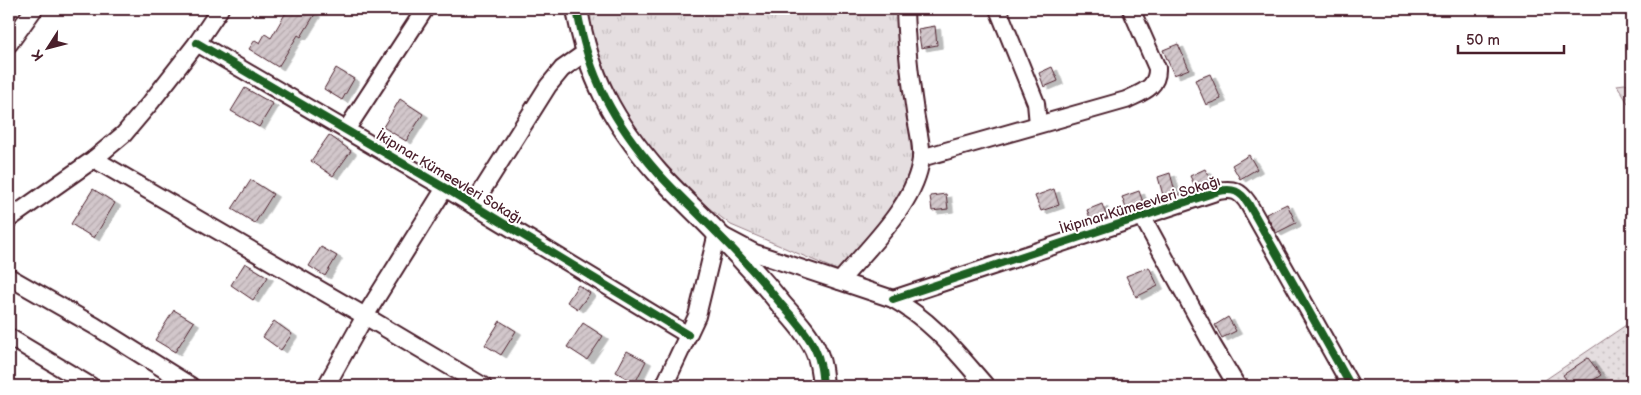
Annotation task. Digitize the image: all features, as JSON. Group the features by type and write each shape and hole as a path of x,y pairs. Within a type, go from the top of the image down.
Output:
{"street":[{"path":"9,44 34,9"},
{"path":"9,219 94,159 124,134 152,102 197,43 220,9"},
{"path":"346,130 425,9"},
{"path":"577,9 586,52 602,93 616,118 635,145 774,295 802,328 815,349 821,366 823,386"},
{"path":"840,281 889,224 905,201 920,166 921,158 914,110 905,9"},
{"path":"998,9 1036,103 1038,124"},
{"path":"921,158 1126,100 1152,85 1157,77 1157,68 1131,9"},
{"name":"İkipınar Kümeevleri Sokağı","path":"197,43 445,188 688,335"},
{"name":"İkipınar Kümeevleri Sokağı","path":"473,205 548,86 562,69 586,52"},
{"path":"94,159 483,386"},
{"name":"İkipınar Kümeevleri Sokağı","path":"326,386 365,316 445,188"},
{"name":"İkipınar Kümeevleri Sokağı","path":"893,298 1219,191 1236,190 1243,195 1350,386"},
{"name":"İkipınar Kümeevleri Sokağı","path":"1142,216 1237,386"},
{"path":"717,233 755,253 893,298 913,310 931,325 986,386"},
{"path":"664,386 697,316 717,233"},
{"path":"9,277 95,326 191,386"},
{"path":"9,337 91,386"}],"green space":[{"path":"588,9 898,9 914,158 904,184 883,219 839,271 731,225 682,187 642,140 606,79 592,32"},
{"path":"1632,83 1632,110 1617,85"},
{"path":"1632,321 1632,386 1536,386"}],"building":[{"path":"288,9 306,9 315,14 301,37 298,35 278,67 249,49 255,40 260,43 265,34 271,38"},
{"path":"935,26 937,45 921,48 918,29"},
{"path":"1178,44 1189,69 1174,75 1163,50"},
{"path":"1052,67 1058,81 1044,87 1039,73"},
{"path":"336,68 354,79 342,100 324,89"},
{"path":"1210,74 1221,99 1206,105 1195,80"},
{"path":"245,88 273,104 259,127 231,111"},
{"path":"400,99 423,114 406,141 383,127"},
{"path":"329,135 351,151 333,176 311,161"},
{"path":"1249,155 1257,169 1240,179 1232,165"},
{"path":"1205,169 1212,183 1196,188 1190,176"},
{"path":"1170,173 1176,195 1164,199 1158,177"},
{"path":"251,180 273,194 255,223 232,209"},
{"path":"93,189 115,203 94,238 71,224"},
{"path":"1054,189 1059,205 1041,211 1035,196"},
{"path":"1139,191 1144,205 1127,211 1122,197"},
{"path":"946,194 948,209 932,211 930,196"},
{"path":"1102,204 1107,218 1092,223 1087,210"},
{"path":"1287,204 1296,223 1276,233 1266,214"},
{"path":"321,247 337,256 325,276 309,266"},
{"path":"245,263 268,277 253,300 231,285"},
{"path":"1149,267 1158,286 1136,297 1126,276"},
{"path":"578,285 590,293 578,309 567,302"},
{"path":"174,310 194,322 175,352 155,340"},
{"path":"1228,317 1236,331 1222,338 1215,325"},
{"path":"274,321 292,334 281,350 263,337"},
{"path":"500,321 516,331 501,355 485,345"},
{"path":"583,323 603,336 587,360 567,347"},
{"path":"627,351 646,361 635,383 616,372"},
{"path":"1588,358 1601,375 1585,386 1571,386 1563,375"}],"cycle path":[{"path":"577,9 588,56 596,77 605,97 628,136 658,173 766,285 804,331 819,358 823,386"},
{"path":"197,43 445,188 688,335"},
{"path":"893,299 1219,191 1232,190 1239,193 1248,203 1351,386"}]}
